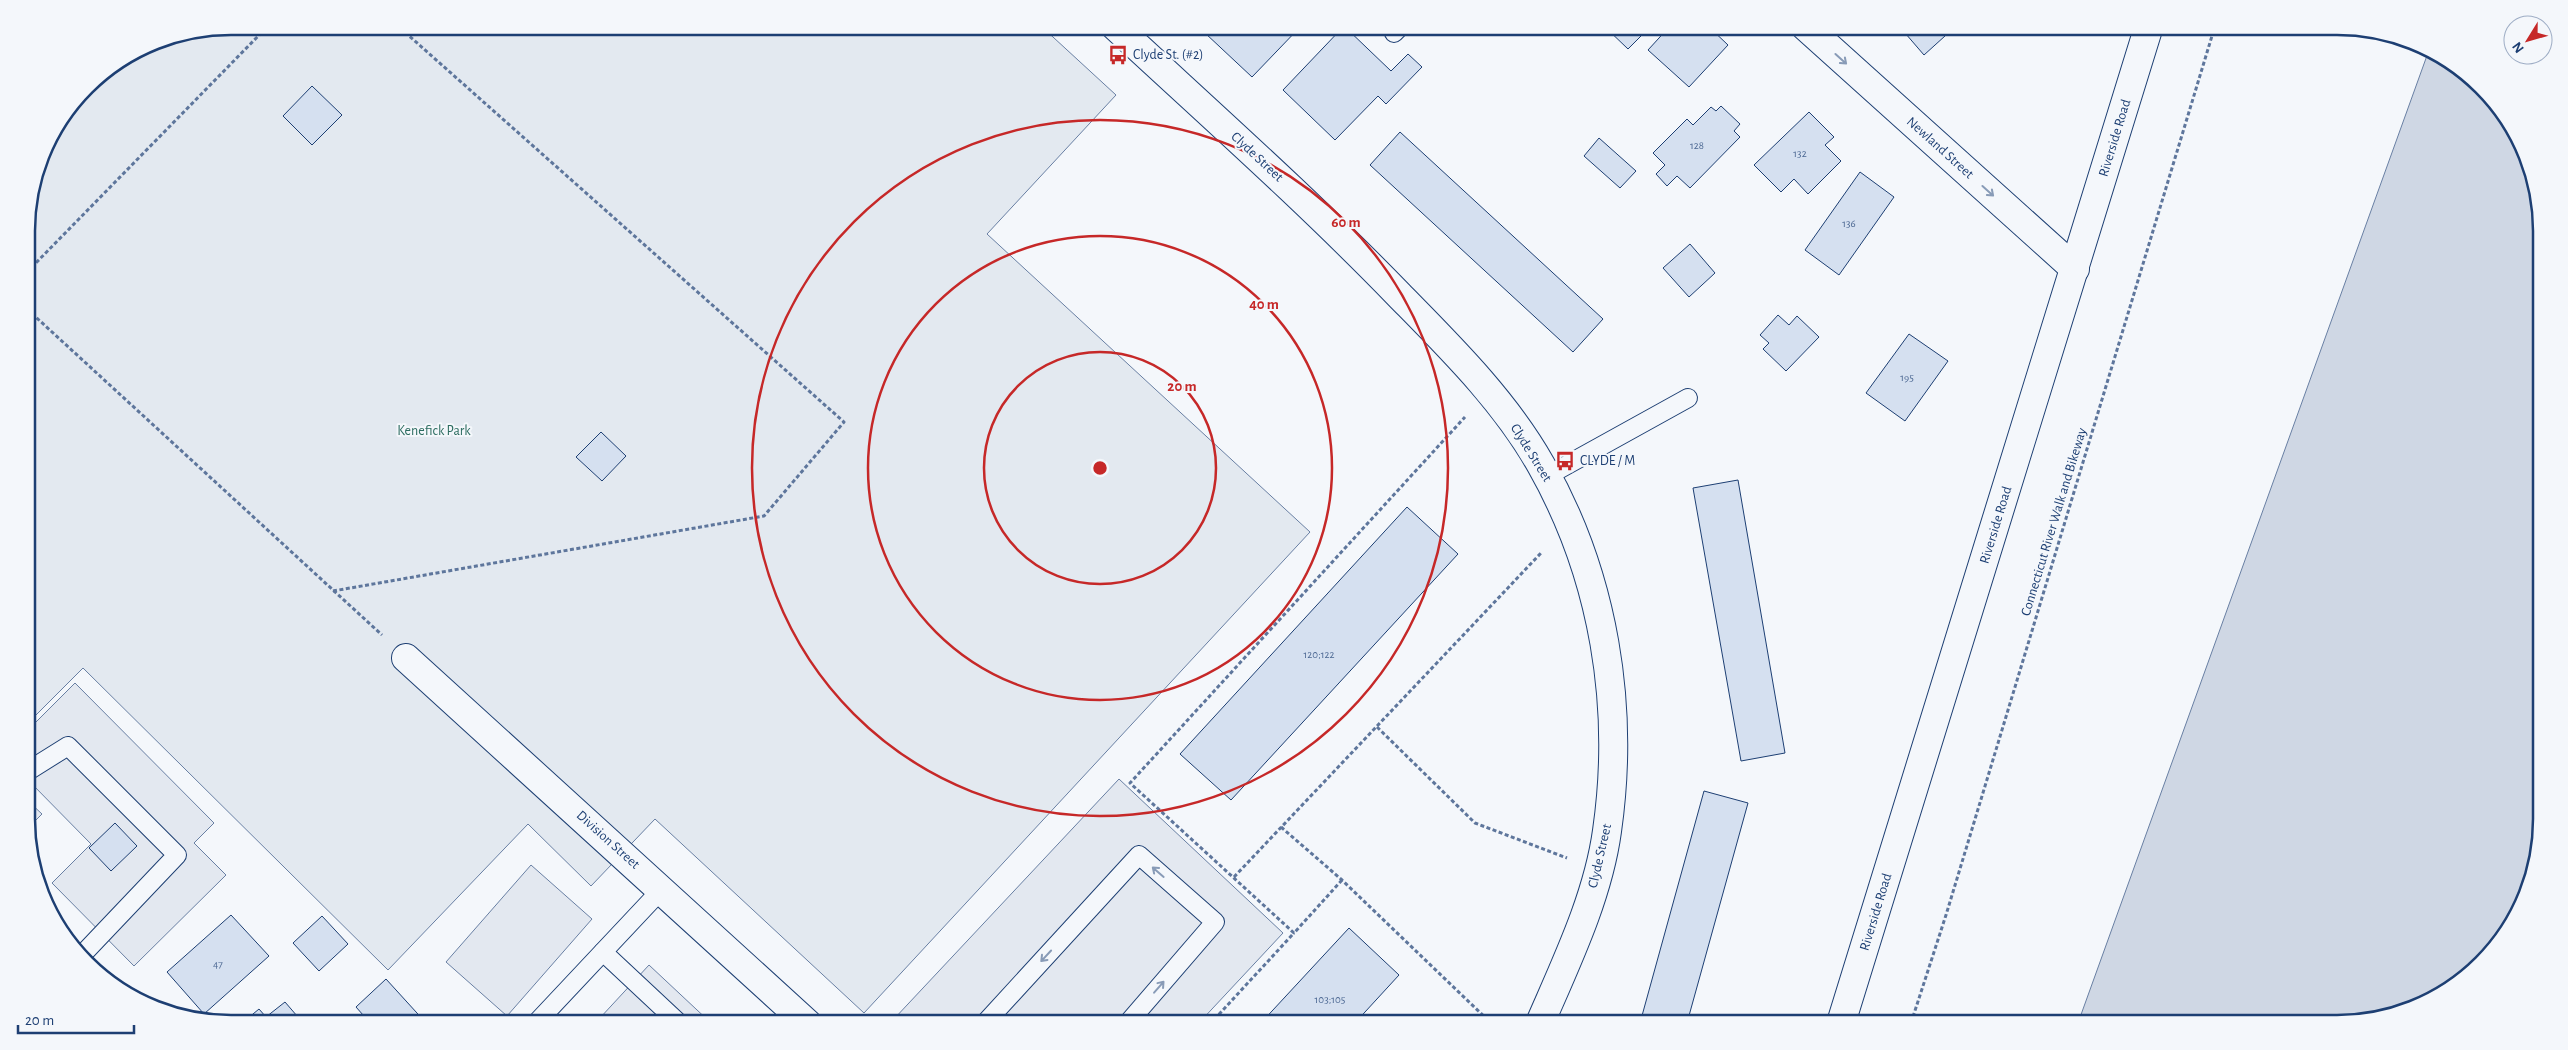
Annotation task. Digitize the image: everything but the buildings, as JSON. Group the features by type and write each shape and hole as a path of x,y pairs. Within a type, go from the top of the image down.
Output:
{"street":[{"name":"Clyde Street","path":"1125,35 1348,242 1419,315 1502,408 1524,437 1547,476 1570,524 1583,559 1599,614 1608,659 1612,708 1613,776 1607,834 1584,920 1544,1015"},
{"name":"Newland Street","path":"1815,35 2074,269"},
{"name":"Riverside Road","path":"1843,1015 2146,35"},
{"name":"Division Street","path":"406,658 798,1015"}],"lane":[{"path":"1547,476 1688,398"},
{"path":"35,767 68,746 177,855 86,951"},
{"path":"992,1015 1139,855 1216,922 1135,1015"},
{"path":"544,1015 662,889"},
{"path":"603,952 670,1015"}],"path":[{"path":"35,264 259,35"},
{"path":"333,590 764,516 844,422 408,35"},
{"name":"Connecticut River Walk and Bikeway","path":"1913,1015 1946,915 2212,35"},
{"path":"35,316 406,658"},
{"path":"1294,933 1130,783 1465,416"},
{"path":"1234,877 1541,553"},
{"path":"1377,727 1475,824 1567,858"},
{"path":"1281,827 1342,880 1482,1015"},
{"path":"1218,1015 1342,880"}],"green space":[{"name":"Kenefick Park","path":"218,35 1051,35 1116,95 987,234 1310,532 864,1013 655,819 591,886 528,824 388,970 83,668 35,716 35,218 39,193 45,168 55,144 68,122 92,92 122,68 144,55 168,45"}],"shaded area":[{"path":"2427,56 2446,68 2476,92 2500,122 2513,144 2523,168 2533,218 2533,832 2523,882 2507,917 2476,958 2435,989 2400,1005 2350,1015 2081,1015"},
{"path":"75,683 214,823 194,843 226,875 134,966 52,883 91,844 35,787 35,723"},
{"path":"1119,779 1283,933 1206,1015 898,1015"},
{"path":"35,808 42,814 35,821"},
{"path":"531,865 592,919 508,1015 446,962"},
{"path":"649,965 702,1015 603,1015"}],"place":[{"name":"Clyde St. (#2)","path":"1118,55"},
{"name":"CLYDE / M","path":"1565,461"}]}
